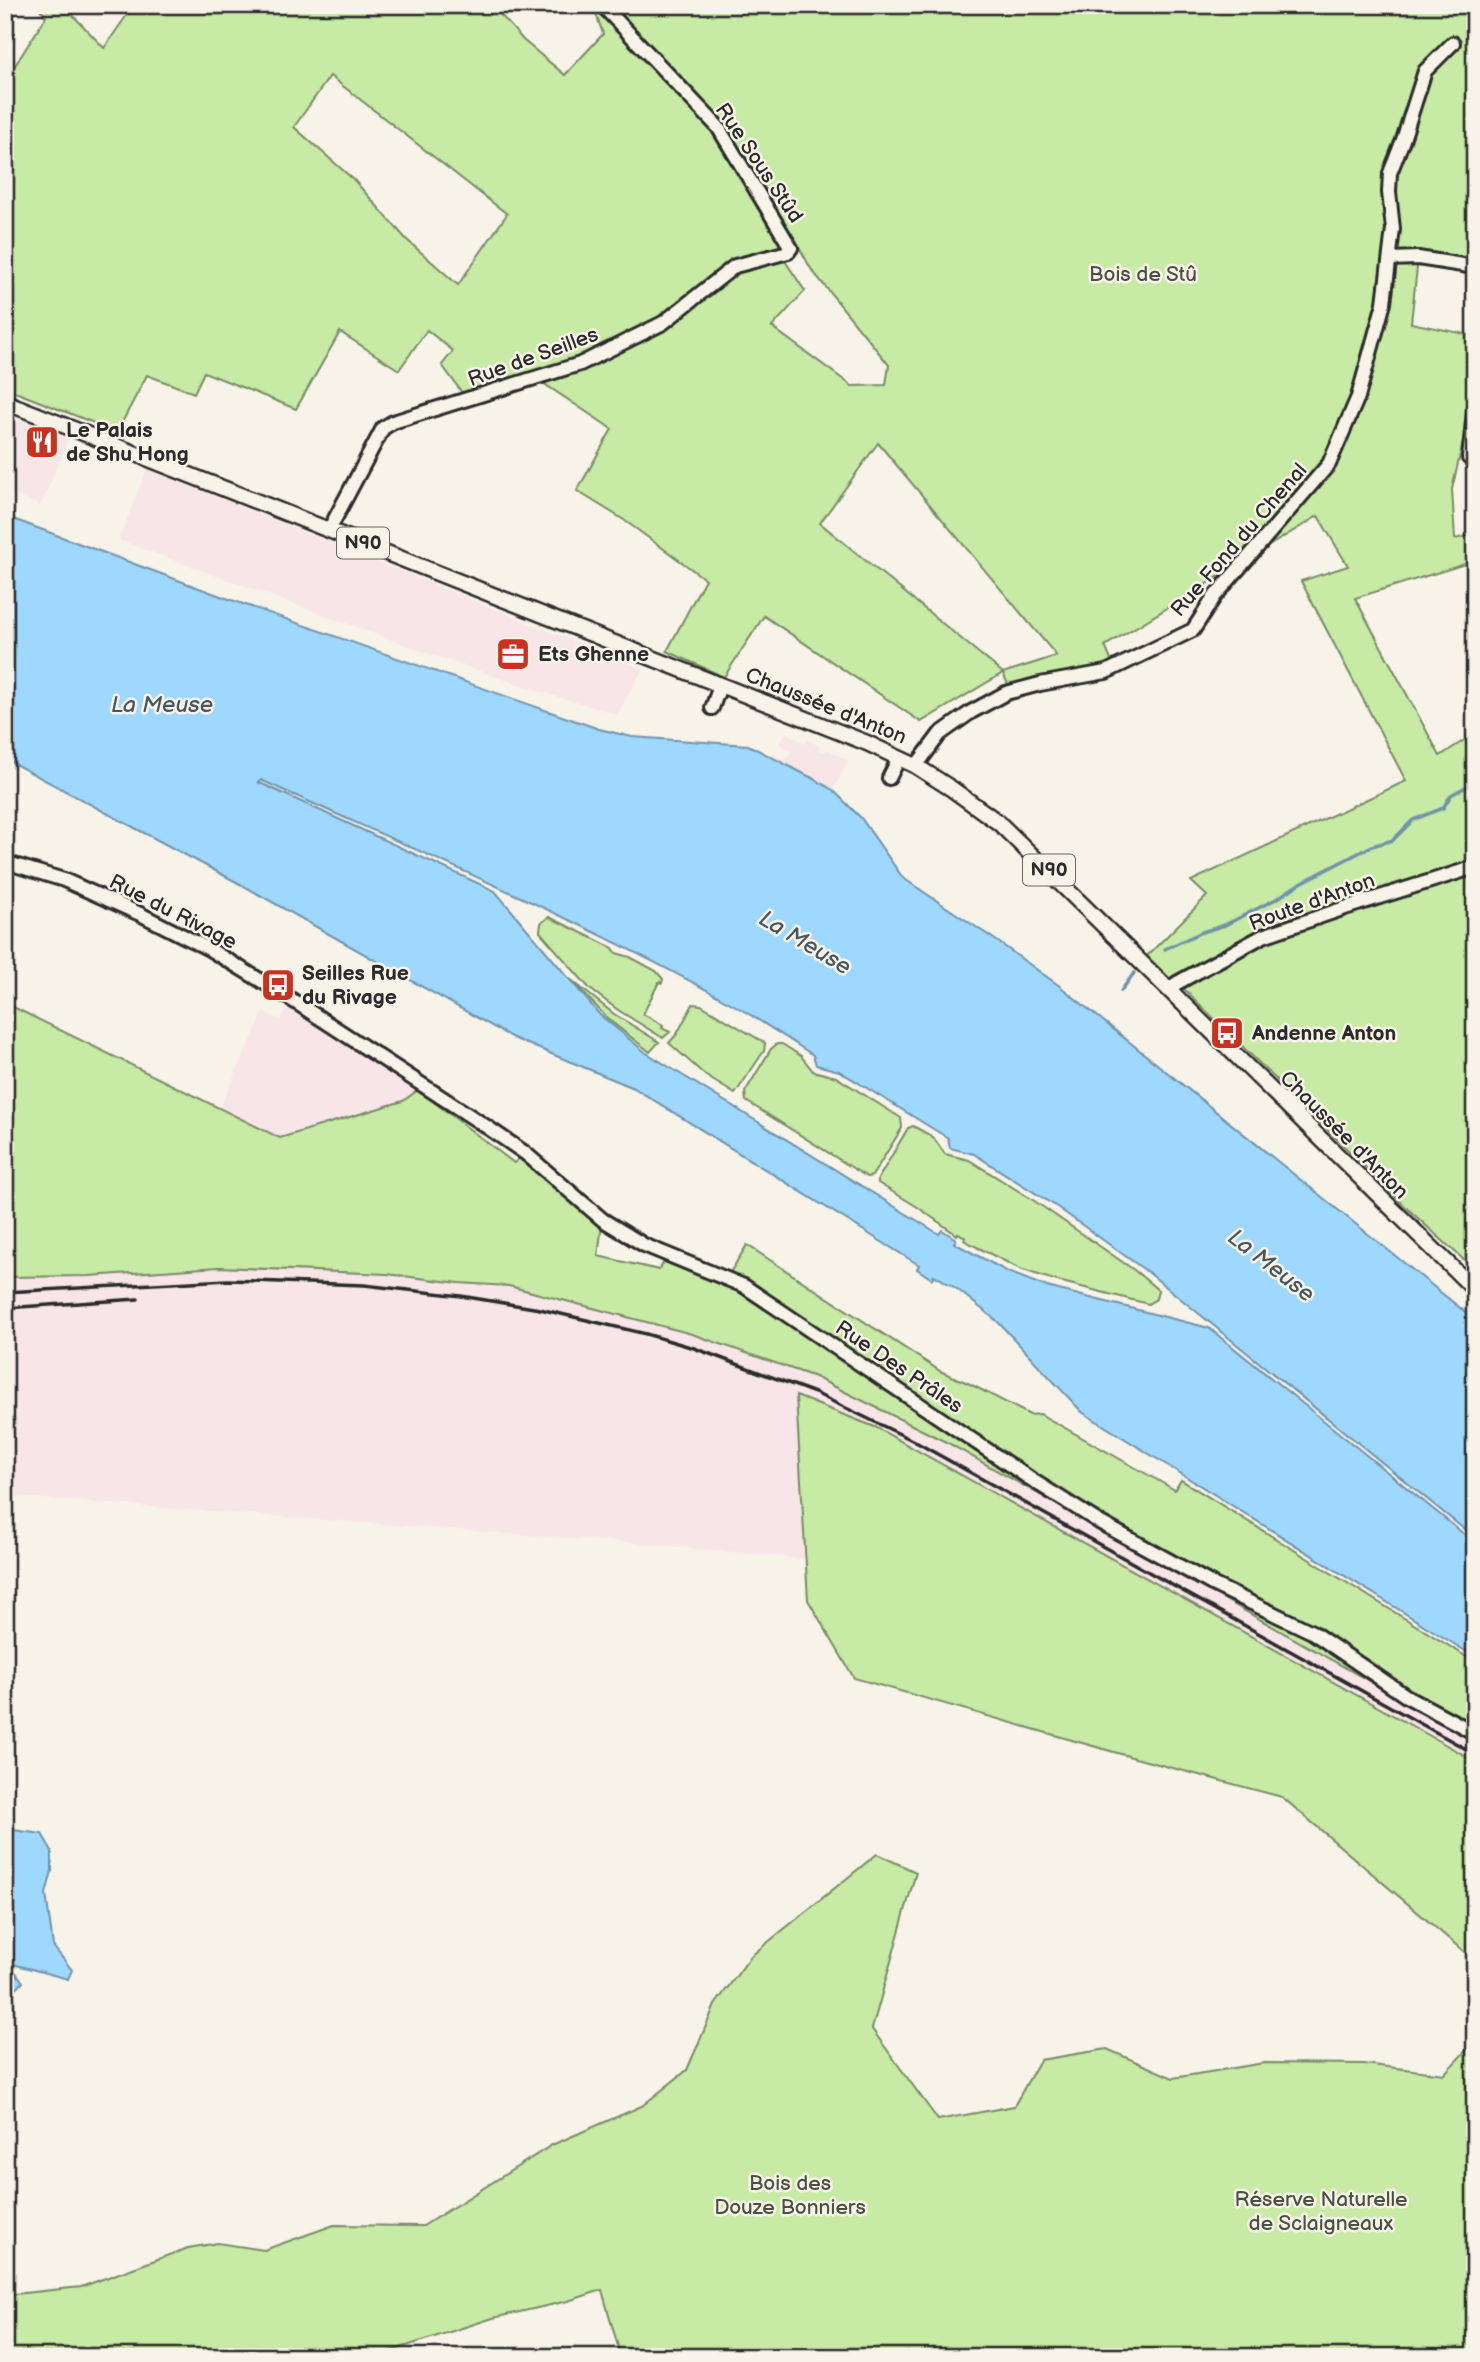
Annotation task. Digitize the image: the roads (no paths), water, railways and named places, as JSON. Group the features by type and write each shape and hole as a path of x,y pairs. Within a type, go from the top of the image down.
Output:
{"main road":[{"name":"Chaussée d'Anton","path":"5,402 916,766 999,822 1423,1242 1475,1290"}],"street":[{"name":"Rue Sous Stûd","path":"602,5 718,127 787,238 792,248 788,252"},
{"name":"Rue Fond du Chenal","path":"916,766 940,734 971,712 1006,693 1106,672 1193,629 1215,596 1329,464 1357,397 1384,303 1393,229 1390,173 1425,71 1454,43"},
{"name":"Rue de Seilles","path":"329,530 383,428 393,422 580,364 663,323 736,266 788,252"},
{"path":"1390,259 1418,258 1475,267"},
{"path":"1469,458 1475,404"},
{"path":"712,708 720,686"},
{"path":"889,778 899,758"},
{"name":"Rue du Rivage","path":"5,862 64,880 141,914 209,949 315,1015"},
{"name":"Route d'Anton","path":"1169,989 1263,936 1475,867"},
{"name":"Rue Des Prâles","path":"315,1015 525,1153 603,1220 644,1245 744,1286 1029,1478 1099,1522 1212,1584 1312,1632 1406,1696 1475,1732"}],"water":[{"name":"La Meuse","path":"5,516 226,598 599,729 632,737 748,745 833,790 861,818 903,878 1061,987 1475,1320 1475,1538 1149,1273 1057,1207 974,1154 950,1148 948,1138 839,1071 816,1065 813,1055 753,1016 675,973 558,915 261,780 258,782 495,891 599,1014 645,1052 939,1234 942,1230 956,1239 954,1243 1008,1272 1047,1287 1209,1328 1475,1543 1475,1657 1082,1412 998,1322 957,1289 934,1275 932,1279 917,1269 919,1265 634,1088 513,1038 242,885 5,759"},
{"path":"5,1829 42,1834 52,1851 52,1871 46,1894 53,1946 72,1970 68,1979 9,1963 23,1982 14,1990 5,1986"}],"waterway":[{"path":"1165,949 1225,925 1372,846 1393,840 1413,820 1443,808 1451,795 1475,782"},
{"path":"1121,991 1134,973"}],"railway":[{"path":"5,1292 228,1280 364,1285 461,1296 540,1309 694,1348 815,1393 912,1440 1475,1754"},
{"path":"5,1308 138,1299"}],"place":[{"name":"Le Palais de Shu Hong","path":"42,442"},
{"name":"Ets Ghenne","path":"513,654"},
{"name":"Seilles Rue du Rivage","path":"278,985"},
{"name":"Andenne Anton","path":"1227,1033"}],"park label":[{"name":"Bois de Stû","path":"1143,274"},
{"name":"Bois des Douze Bonniers","path":"790,2195"},
{"name":"Réserve Naturelle de Sclaigneaux","path":"1321,2211"}]}
